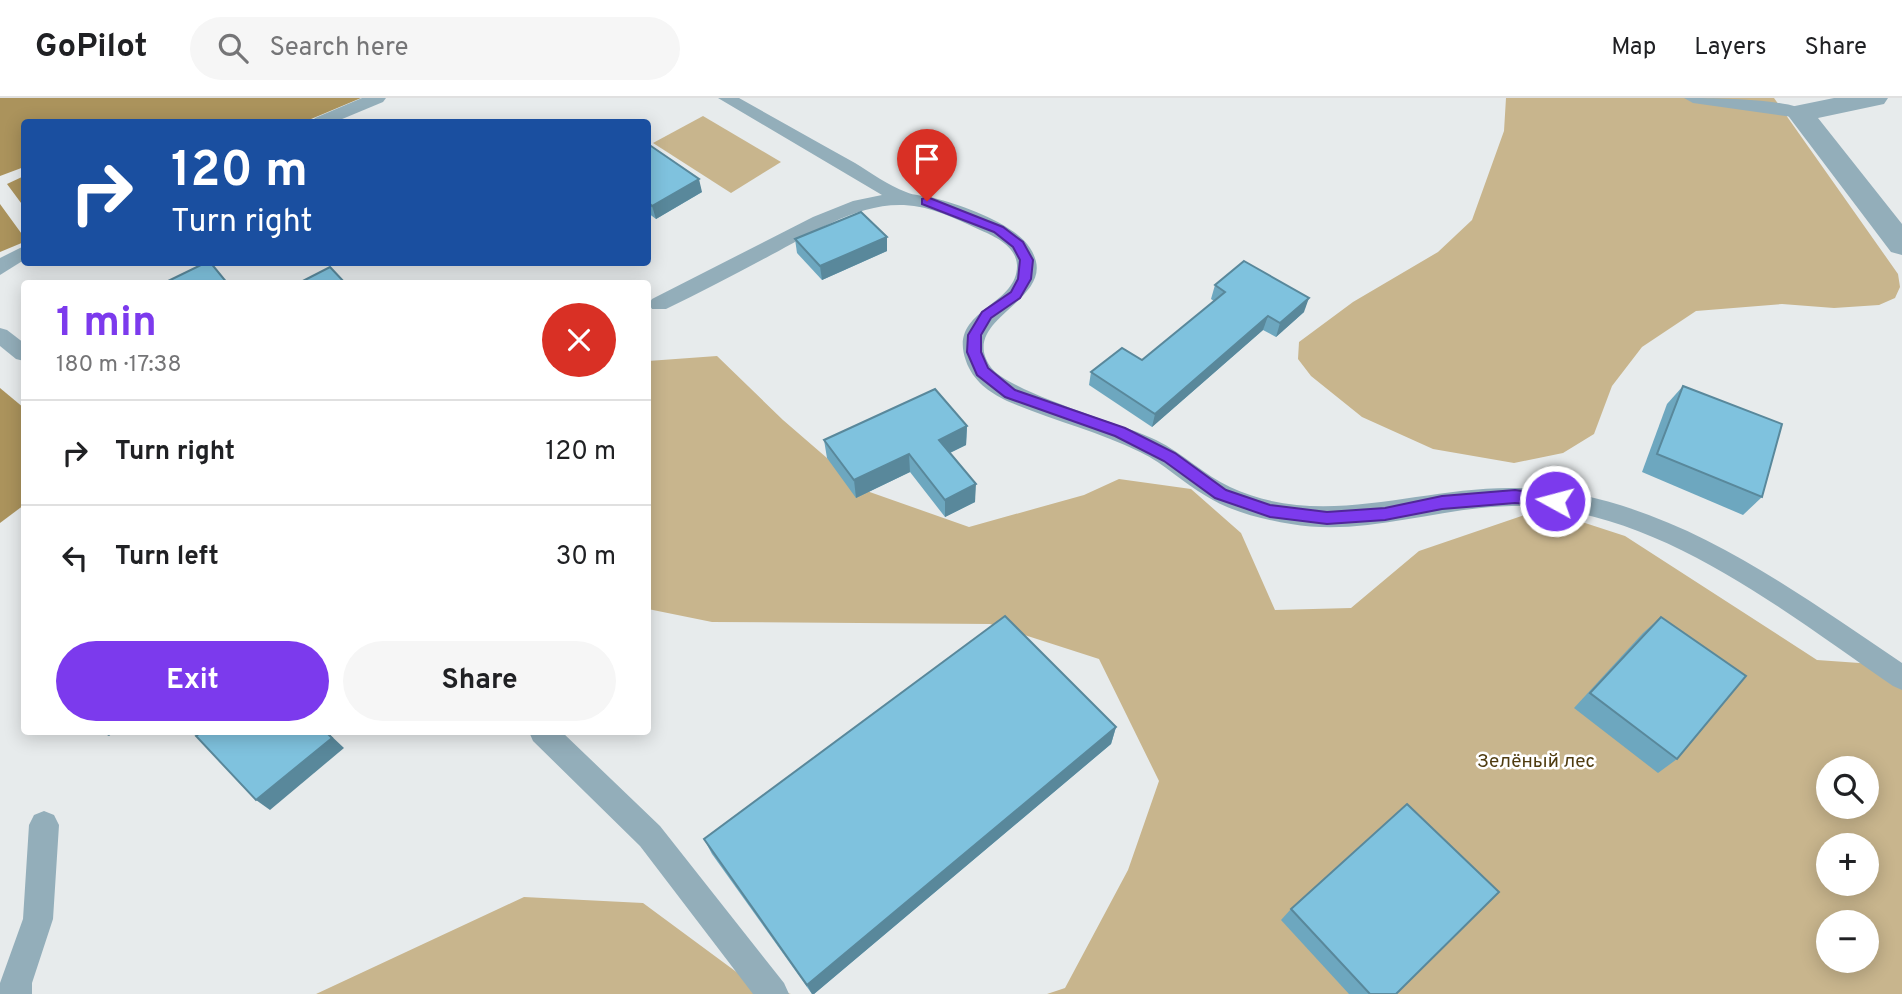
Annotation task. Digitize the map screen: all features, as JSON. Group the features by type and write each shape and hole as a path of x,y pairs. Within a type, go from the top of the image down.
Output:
{"street":[{"path":"1794,106 1875,98"},
{"path":"1794,106 1902,245"}],"lane":[{"path":"328,119 377,98"},
{"path":"727,98 902,198"},
{"path":"1693,98 1794,106"},
{"path":"659,304 833,215 859,206 902,198 927,201 998,230 1018,244 1027,260 1025,279 1016,295 987,315 975,335 974,352 982,371 1010,393 1120,432 1170,457 1221,494 1270,511 1327,518 1385,514 1442,502 1515,496 1576,504 1655,527 1710,554 1784,598 1902,677"},
{"path":"0,268 21,254"},
{"path":"0,335 21,352"},
{"path":"546,735 650,836 774,994"},
{"path":"16,994 16,983 38,919 44,824"}],"green space":[{"path":"1506,98 1774,98 1898,274 1900,287 1895,298 1879,305 1834,308 1782,304 1696,311 1642,347 1612,386 1594,434 1563,453 1514,463 1433,449 1362,417 1311,376 1298,359 1299,342 1353,302 1438,252 1472,220 1504,131"},
{"path":"703,116 781,162 731,193 653,143"},
{"name":"Зелёный лес","path":"717,356 783,420 864,490 969,527 1084,495 1119,479 1191,489 1241,533 1275,610 1351,608 1419,551 1542,509 1625,536 1817,660 1902,666 1902,994 1047,994 1065,988 1128,870 1159,781 1099,659 990,624 712,622 651,610 651,361"},
{"path":"524,897 643,903 750,982 791,994 316,994"}],"shaded area":[{"path":"0,98 361,98 311,119 21,119 21,243 0,252"},
{"path":"0,388 21,406 21,507 0,523"}],"pier":[{"path":"21,168 21,177 7,184 21,203 21,233 0,204 0,176"}],"building":[{"path":"651,146 699,179 651,205"},
{"path":"861,212 887,237 820,266 795,239"},
{"path":"1244,261 1309,298 1280,323 1268,316 1155,414 1091,372 1122,348 1142,360 1225,292 1215,285"},
{"path":"199,266 213,266 225,280 170,280"},
{"path":"330,267 342,280 305,280"},
{"path":"1683,386 1782,424 1762,497 1657,454"},
{"path":"935,389 967,426 939,440 976,484 945,500 909,454 854,480 824,440"},
{"path":"1005,616 1116,727 807,985 704,839"},
{"path":"1661,617 1746,676 1677,759 1590,693"},
{"path":"329,735 332,738 256,800 196,736"},
{"path":"1407,804 1499,892 1396,994 1370,994 1291,909"}],"route":[{"path":"927,201 998,230 1018,244 1027,260 1025,279 1016,295 987,315 975,335 974,352 982,371 1010,393 1120,432 1170,457 1221,494 1270,511 1327,518 1385,514 1442,502 1515,496 1555,501"}]}
